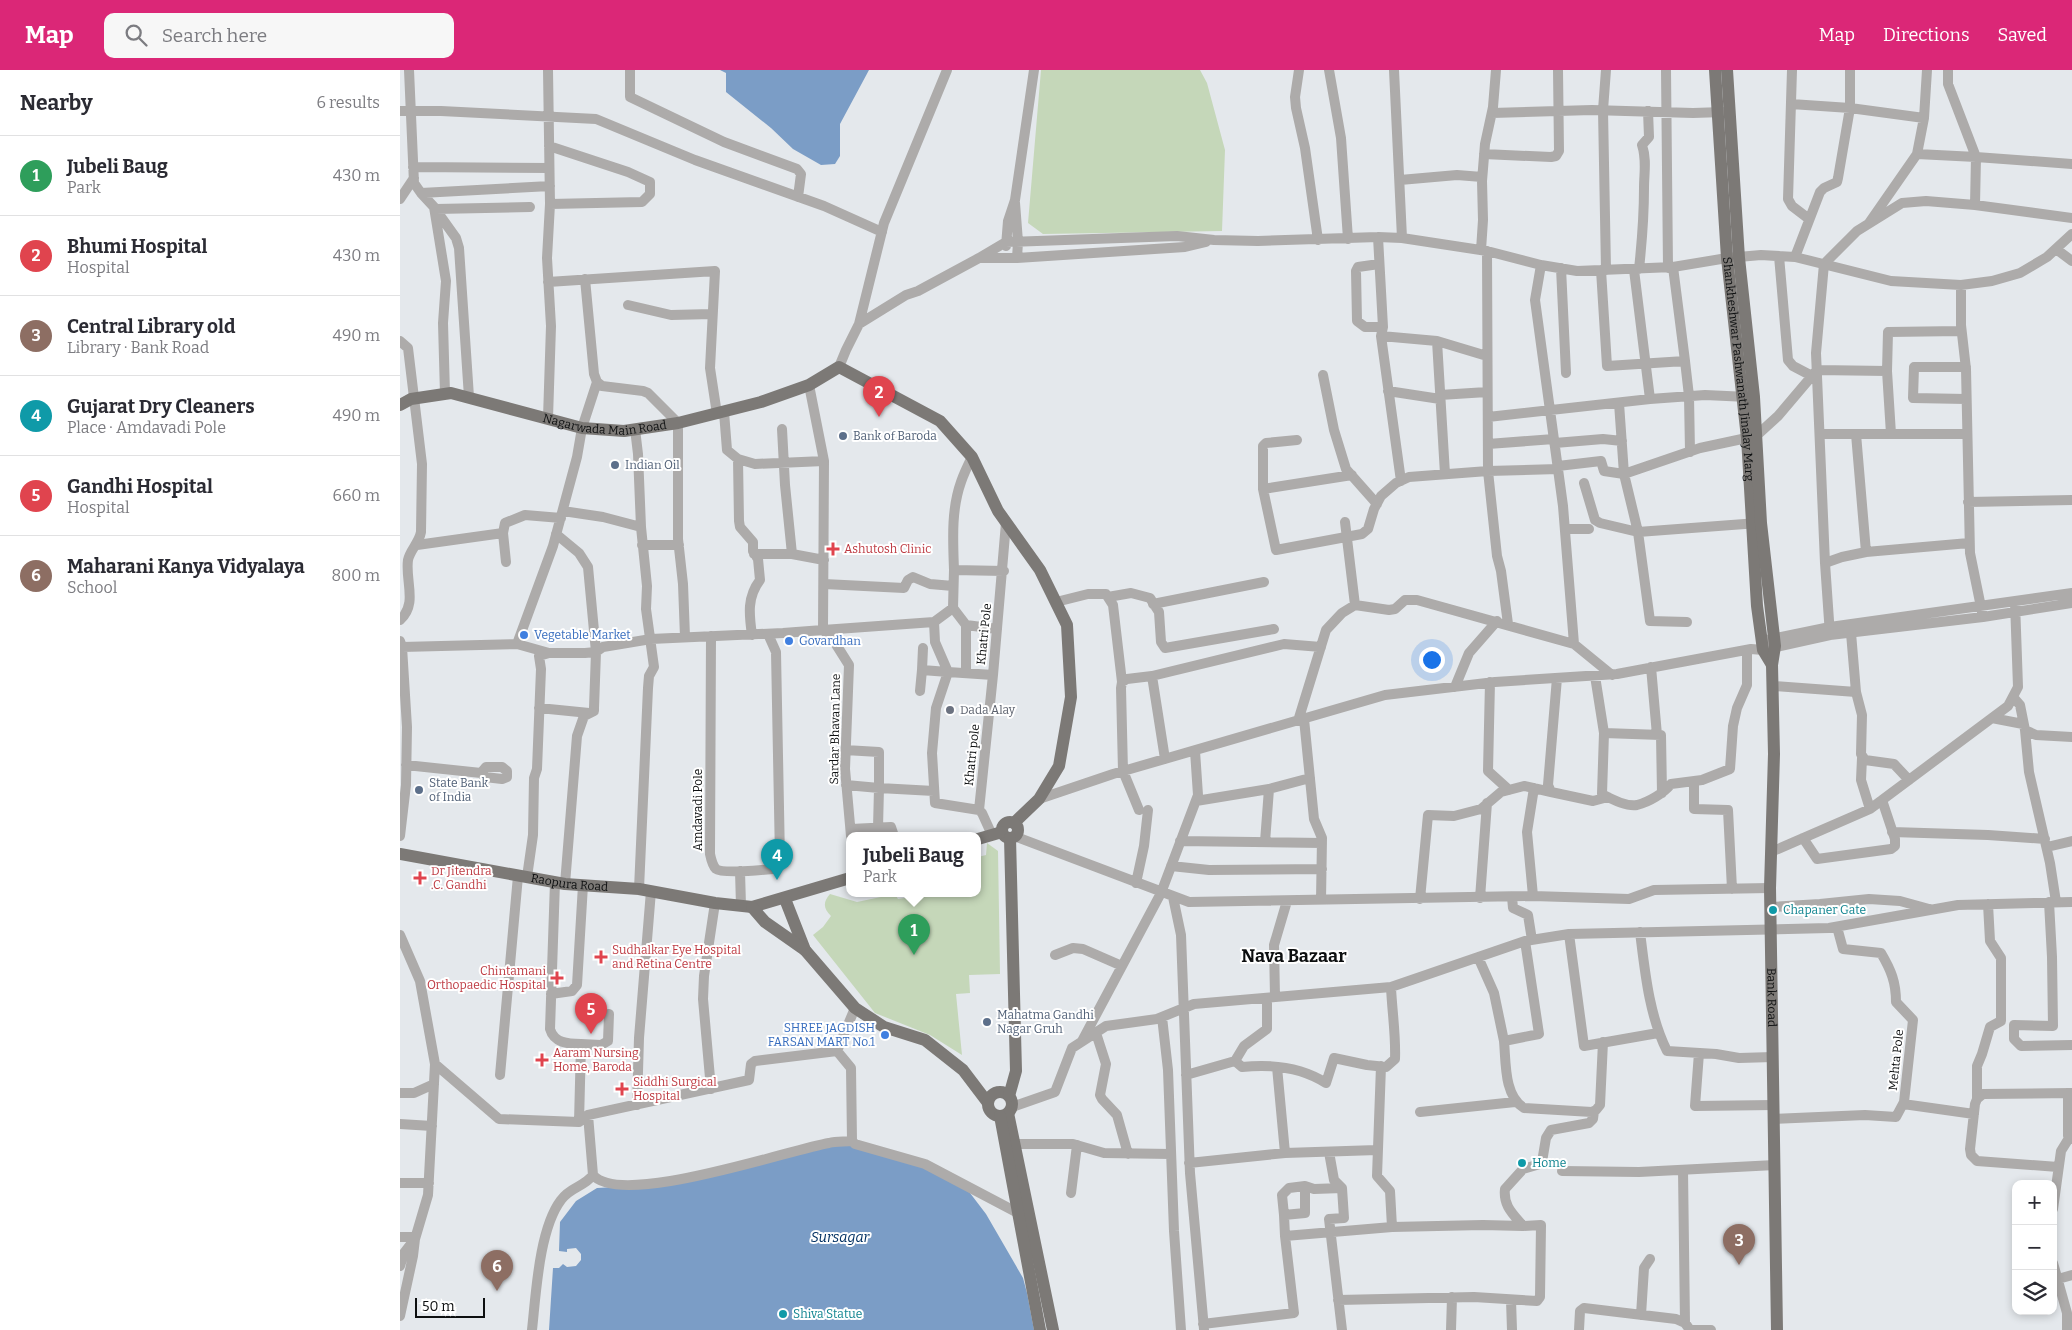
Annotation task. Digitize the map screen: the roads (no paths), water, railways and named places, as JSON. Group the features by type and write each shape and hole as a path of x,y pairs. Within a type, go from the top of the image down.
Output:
{"main road":[{"path":"1714,70 1723,112"},
{"path":"1723,112 1727,70"},
{"name":"Bank Road","path":"1723,112 1733,258 1751,437 1762,646 1772,665 1774,686 1770,888 1772,906 1777,1330"},
{"path":"839,367 940,421 972,457 998,511 1040,570 1067,625 1071,697 1059,766 1039,799 1006,833 981,838"},
{"name":"Nagarwada Main Road","path":"400,405 414,398 451,393 582,428 624,431 678,423 761,402 810,384 839,367"},
{"path":"1006,833 1016,1071 1007,1108 1018,1213 1040,1330"},
{"name":"Raopura Road","path":"400,854 560,883 645,890 716,903 747,906"},
{"path":"747,906 784,899 846,879"},
{"path":"784,899 805,950"},
{"path":"747,906 765,922 805,950 854,1008 884,1027 925,1040 964,1070 988,1103 990,1110 1007,1108"},
{"path":"988,1103 994,1094 1002,1092 1007,1108 1053,1330"}],"street":[{"path":"409,70 414,183 421,194 435,208 456,238 459,248 469,397"},
{"path":"548,70 550,204 547,258 551,326 548,418"},
{"path":"630,70 630,97 724,142 797,169 801,174 798,197"},
{"path":"839,367 859,324 884,223 947,70"},
{"path":"1006,258 1008,221 1015,200 1034,70"},
{"path":"1299,70 1295,97 1296,108 1305,148 1318,240"},
{"path":"1329,70 1341,138 1348,239"},
{"path":"1394,70 1402,238"},
{"path":"1496,70 1492,113 1484,154 1482,177 1488,392 1488,471 1497,556 1501,571 1508,624"},
{"path":"1484,154 1556,156 1559,151 1558,70"},
{"path":"1606,70 1603,110 1607,366 1685,361"},
{"path":"1666,70 1671,268 1689,396 1690,452"},
{"path":"1792,70 1788,199 1792,206 1809,219"},
{"path":"1795,257 1820,192 1837,182 1850,108 1850,70"},
{"path":"1869,224 1917,154 1924,118 1927,70"},
{"path":"1948,70 1948,84 1976,156 1975,205"},
{"path":"1791,104 1850,108 1924,118"},
{"path":"1492,113 1603,110 1723,112"},
{"path":"400,112 596,119 695,160 824,206 882,232"},
{"path":"1648,112 1649,137 1642,145 1645,156 1645,205 1636,269 1650,399"},
{"path":"549,146 628,172 650,182 650,194 642,202 550,204"},
{"path":"1917,154 1976,156 2072,164"},
{"path":"413,167 549,168"},
{"path":"1400,180 1457,174 1482,177"},
{"path":"400,199 414,178"},
{"path":"421,194 550,186"},
{"path":"1015,200 1018,242 1017,258"},
{"path":"1830,631 1815,373 1824,264 1857,231 1902,203 1926,201 1975,205 2072,218"},
{"path":"435,208 530,207"},
{"path":"435,208 446,281 443,323 445,394"},
{"path":"859,324 906,295 918,291 1006,242 1177,236 1214,240 1402,238 1484,250 1577,271 1671,268 1761,255 1795,257 1891,280 1961,285 1992,281 2020,273 2047,257 2072,234"},
{"path":"1378,237 1382,331 1388,391 1401,481"},
{"path":"979,258 1017,258 1185,247 1214,240"},
{"path":"2056,249 2072,261"},
{"path":"1779,256 1788,360 1792,366 1815,373 1887,371"},
{"path":"1379,264 1363,265 1358,267 1356,271 1358,321 1365,327 1437,341 1487,356"},
{"path":"1541,264 1535,300 1558,467 1574,644"},
{"path":"1561,268 1566,373"},
{"path":"548,282 715,271 710,368 721,413 727,450 738,458 755,464 824,461"},
{"path":"585,279 594,374 597,382 602,386 648,393 678,423 679,545 685,637"},
{"path":"1961,285 1961,331 1966,368 1970,543 1983,617"},
{"path":"628,305 671,314 712,314"},
{"path":"1891,434 1887,371 1888,332 1961,331"},
{"path":"400,341 408,348 422,464 420,532 417,545 404,560 410,601 408,612 400,620"},
{"path":"1437,341 1445,474"},
{"path":"1966,368 1914,367 1913,398 1966,399"},
{"path":"1297,440 1266,443 1264,446 1263,488 1276,550 1362,534 1368,528 1376,504 1381,496 1409,477 1558,467 1601,461 1604,471 1624,474 1690,452 1751,437 1778,416 1815,373"},
{"path":"1323,375 1334,430 1346,469 1376,504"},
{"path":"517,644 556,534 577,456 582,428 597,382"},
{"path":"810,384 824,461 824,630"},
{"path":"1388,391 1440,397 1488,392"},
{"path":"1488,417 1689,396 1748,397"},
{"path":"1619,402 1624,474 1638,532 1650,621 1687,622"},
{"path":"635,429 638,454 640,527 647,586 646,609 654,667 649,676 648,688 645,890 637,1105"},
{"path":"782,429 792,554"},
{"path":"1820,434 1967,434"},
{"path":"1856,434 1866,552"},
{"path":"1488,444 1603,439 1622,441"},
{"path":"966,673 966,625 953,608 954,570 952,534 956,499 972,457"},
{"path":"738,458 739,521 740,526 753,542 754,554 758,558 760,580 751,591 749,617 752,635"},
{"path":"1263,488 1352,475"},
{"path":"1584,483 1595,520 1600,523 1638,532 1756,523"},
{"path":"1968,502 2072,500"},
{"path":"506,562 503,533 505,524 525,515 562,514 603,517 640,527"},
{"path":"1345,522 1355,605"},
{"name":"Khatri Pole","path":"922,670 993,675 1004,571 1006,523"},
{"path":"1565,529 1589,530"},
{"path":"417,545 503,533"},
{"path":"556,534 579,553 588,567 596,652 594,711 584,716 577,736 560,883 550,1029 552,1035 559,1041 581,1044 606,1044 608,1041 609,1014"},
{"path":"1825,563 1842,556 1866,552 1970,543"},
{"path":"642,544 679,545"},
{"path":"754,554 792,554 824,560"},
{"path":"954,570 1004,571"},
{"path":"824,584 904,588 908,580 913,577 930,584 954,586"},
{"path":"1153,604 1264,582"},
{"path":"1108,597 1131,593 1150,598 1159,612 1164,648 1274,629"},
{"path":"1830,631 1851,633 1983,617 2072,593"},
{"path":"1056,602 1088,594 1106,594 1113,605 1122,682 1123,772 1144,810 1144,846 1136,883"},
{"path":"1321,900 1322,838 1314,819 1301,720 1326,630 1342,613 1355,605 1389,610 1395,609 1405,600 1416,600 1508,624 1574,644 1612,675"},
{"path":"1039,799 1195,750 1386,695 1490,682 1612,675 1830,631 1980,606 2015,607 2072,603"},
{"path":"1771,852 1870,809 2008,706 2018,687 2015,607"},
{"path":"500,1075 523,877 533,835 540,669 538,656 549,653 596,652 603,647 651,639 752,635 934,622 953,608"},
{"path":"1455,687 1469,653 1497,621"},
{"path":"934,622 935,642 948,672 936,708 932,753 935,803 979,810 1006,833 1173,897 1189,902 1532,896 1629,899 1654,890 1770,888"},
{"path":"966,625 997,629"},
{"name":"Sardar Bhavan Lane","path":"824,630 832,638 849,665 845,750 846,785 851,832"},
{"path":"1851,633 1856,692 1862,714 1861,780 1870,809"},
{"name":"Amdavadi Pole","path":"711,636 710,854 715,868 719,871 773,869 776,868 780,859 776,652 768,634"},
{"path":"400,836 407,727 401,644 517,644 549,653"},
{"path":"1122,682 1127,679 1152,676 1284,644 1321,647"},
{"path":"1595,676 1604,734 1602,794 1636,805 1662,793 1671,784 1694,782 1730,769 1733,726 1737,708 1762,646"},
{"path":"920,691 923,648"},
{"path":"1651,667 1657,735"},
{"name":"Khatri pole","path":"979,810 993,675"},
{"path":"1152,676 1165,759"},
{"path":"1551,792 1548,785 1557,678"},
{"path":"1490,682 1488,772 1509,790"},
{"path":"1774,686 1856,692"},
{"path":"2013,697 2020,705 2029,772 2046,843 2052,902 2053,1026 2014,1025 2014,1039 2021,1046 2072,1045"},
{"path":"538,708 589,713"},
{"path":"1992,718 2024,727 2036,735 2072,737"},
{"path":"1604,734 1661,735 1662,793"},
{"path":"845,750 879,752 878,828"},
{"path":"1082,1042 1161,892 1198,795 1195,750"},
{"path":"1862,758 1894,764 1909,780"},
{"path":"406,765 481,773"},
{"path":"1196,800 1268,789 1310,778"},
{"path":"1694,782 1694,809 1728,810 1732,889"},
{"path":"846,785 934,791"},
{"path":"1420,899 1428,815 1454,816 1481,809 1501,792 1524,786 1594,801 1608,797"},
{"path":"1532,896 1527,832 1534,788"},
{"path":"1265,842 1268,789"},
{"path":"1803,838 1815,857 1822,859 1891,849 1895,846 1882,800"},
{"path":"1480,898 1487,804"},
{"path":"856,832 891,827 893,832"},
{"path":"1892,832 1988,834 2046,843 2072,841"},
{"path":"1180,841 1322,843"},
{"path":"1171,866 1209,870 1322,869"},
{"path":"740,870 747,906"},
{"path":"551,994 572,991 577,985 583,885"},
{"path":"1173,897 1181,935 1190,1163 1203,1327 1294,1313 1282,1195 1289,1188 1305,1186 1314,1189 1342,1188"},
{"path":"1504,1041 1539,1034 1528,940 1528,915 1514,908 1512,897"},
{"path":"1772,906 1869,899 1900,901 1933,910"},
{"path":"1186,1075 1235,1061 1244,1046 1267,1029 1274,945 1287,901"},
{"path":"1007,1108 1055,1092 1072,1048 1106,1026 1162,1017 1194,1004 1391,987 1528,940 1569,934 1837,927 1958,905 2072,902"},
{"path":"711,1089 703,1000 704,976 716,903"},
{"path":"1988,904 1990,941 2001,958 2001,1021 1990,1027 1982,1054 1976,1066 1977,1098 1970,1149 1971,1155 1977,1161 2058,1167"},
{"name":"Mehta Pole","path":"1774,1118 1865,1115 1896,1117 1903,1104 1913,1020 1896,1002 1893,972 1881,953 1843,949 1837,927"},
{"path":"1640,932 1646,975 1658,1033 1667,1051 1739,1058 1774,1057"},
{"path":"1569,934 1584,1046 1658,1033"},
{"path":"400,935 405,960 420,981 435,1064 428,1195 415,1238 404,1253 400,1316"},
{"path":"1055,955 1073,948 1084,949 1122,966"},
{"path":"1478,957 1494,993 1504,1041 1510,1093 1515,1102 1524,1108 1594,1111"},
{"path":"1235,1061 1242,1067 1278,1066 1312,1074 1326,1083 1334,1058 1386,1066 1395,1059 1396,1043 1392,1025 1391,987"},
{"path":"837,1051 854,1008"},
{"path":"1162,1017 1168,1070 1180,1330"},
{"path":"1096,1033 1106,1064 1100,1095 1117,1116 1128,1154"},
{"path":"1523,1226 1504,1201 1505,1188 1523,1169 1542,1162 1546,1138 1552,1130 1589,1123 1593,1119 1594,1111 1600,1105 1603,1042"},
{"path":"579,1122 581,1044"},
{"path":"435,1064 499,1119 579,1122 588,1115 748,1080 751,1064 755,1061 837,1051"},
{"path":"837,1051 851,1068 852,1141"},
{"path":"1699,1053 1696,1106 1774,1105"},
{"path":"1278,1066 1284,1153"},
{"path":"1381,1066 1377,1176 1390,1191 1392,1227"},
{"path":"400,1093 414,1093 434,1084"},
{"path":"1977,1098 1983,1094 2070,1093 2070,1139 2061,1151 2056,1180"},
{"path":"1420,1112 1515,1102"},
{"path":"1903,1104 1974,1114"},
{"path":"400,1114 400,1124 432,1126"},
{"path":"532,1330 538,1274 551,1217 566,1193 588,1182 593,1175 588,1115"},
{"path":"593,1175 600,1181 616,1185 698,1177 829,1143 852,1141 855,1144 925,1164 1018,1213"},
{"path":"1014,1144 1077,1145 1104,1153 1171,1154"},
{"path":"1071,1193 1077,1145"},
{"path":"1190,1163 1284,1153 1377,1150"},
{"path":"1329,1152 1334,1180 1342,1188 1344,1218 1329,1219 1342,1330"},
{"path":"1562,1171 1639,1172 1775,1165"},
{"path":"1683,1170 1688,1328"},
{"path":"400,1183 429,1183"},
{"path":"1284,1215 1305,1213 1305,1186"},
{"path":"1285,1236 1392,1227 1541,1225 1540,1297 1537,1301 1452,1297 1338,1300"},
{"path":"400,1237 415,1238"},
{"path":"1641,1315 1644,1268 1650,1259"},
{"path":"2055,1270 2069,1313 2067,1330"},
{"path":"2058,1279 2072,1275"},
{"path":"1451,1330 1452,1297"},
{"path":"1512,1300 1512,1330"},
{"path":"1579,1330 1580,1311 1584,1308 1676,1319 1688,1328 1711,1330"}],"water":[{"path":"720,70 869,70 840,124 840,156 835,164 821,165 793,149 771,128 726,92 726,73"},
{"name":"Sursagar","path":"852,1143 946,1175 970,1193 986,1214 1023,1278 1034,1330 549,1330 553,1268 559,1268 563,1264 567,1267 576,1266 581,1260 581,1254 576,1248 567,1249 567,1252 559,1251 560,1222 576,1201 597,1188 633,1186 829,1144"}],"place":[{"name":"Bhumi Hospital","path":"879,417"},
{"name":"Bank of Baroda","path":"843,436"},
{"name":"Indian Oil","path":"615,465"},
{"name":"Ashutosh Clinic","path":"833,549"},
{"name":"Vegetable Market","path":"524,635"},
{"name":"Govardhan","path":"789,641"},
{"name":"Dada Alay","path":"950,710"},
{"name":"State Bank of India","path":"419,790"},
{"name":"Dr Jitendra .C. Gandhi","path":"420,878"},
{"name":"Gujarat Dry Cleaners","path":"777,880"},
{"name":"Chapaner Gate","path":"1773,910"},
{"name":"Jubeli Baug","path":"914,955"},
{"name":"Sudhalkar Eye Hospital and Retina Centre","path":"601,957"},
{"name":"Chintamani Orthopaedic Hospital","path":"557,978"},
{"name":"Mahatma Gandhi Nagar Gruh","path":"987,1022"},
{"name":"Gandhi Hospital","path":"591,1034"},
{"name":"SHREE JAGDISH FARSAN MART No.1","path":"885,1035"},
{"name":"Aaram Nursing Home, Baroda","path":"542,1060"},
{"name":"Siddhi Surgical Hospital","path":"622,1089"},
{"name":"Home","path":"1522,1163"},
{"name":"Central Library old","path":"1739,1265"},
{"name":"Maharani Kanya Vidyalaya","path":"497,1291"},
{"name":"Shiva Statue","path":"783,1314"}],"district":[{"name":"Nava Bazaar","path":"1294,956"}]}
